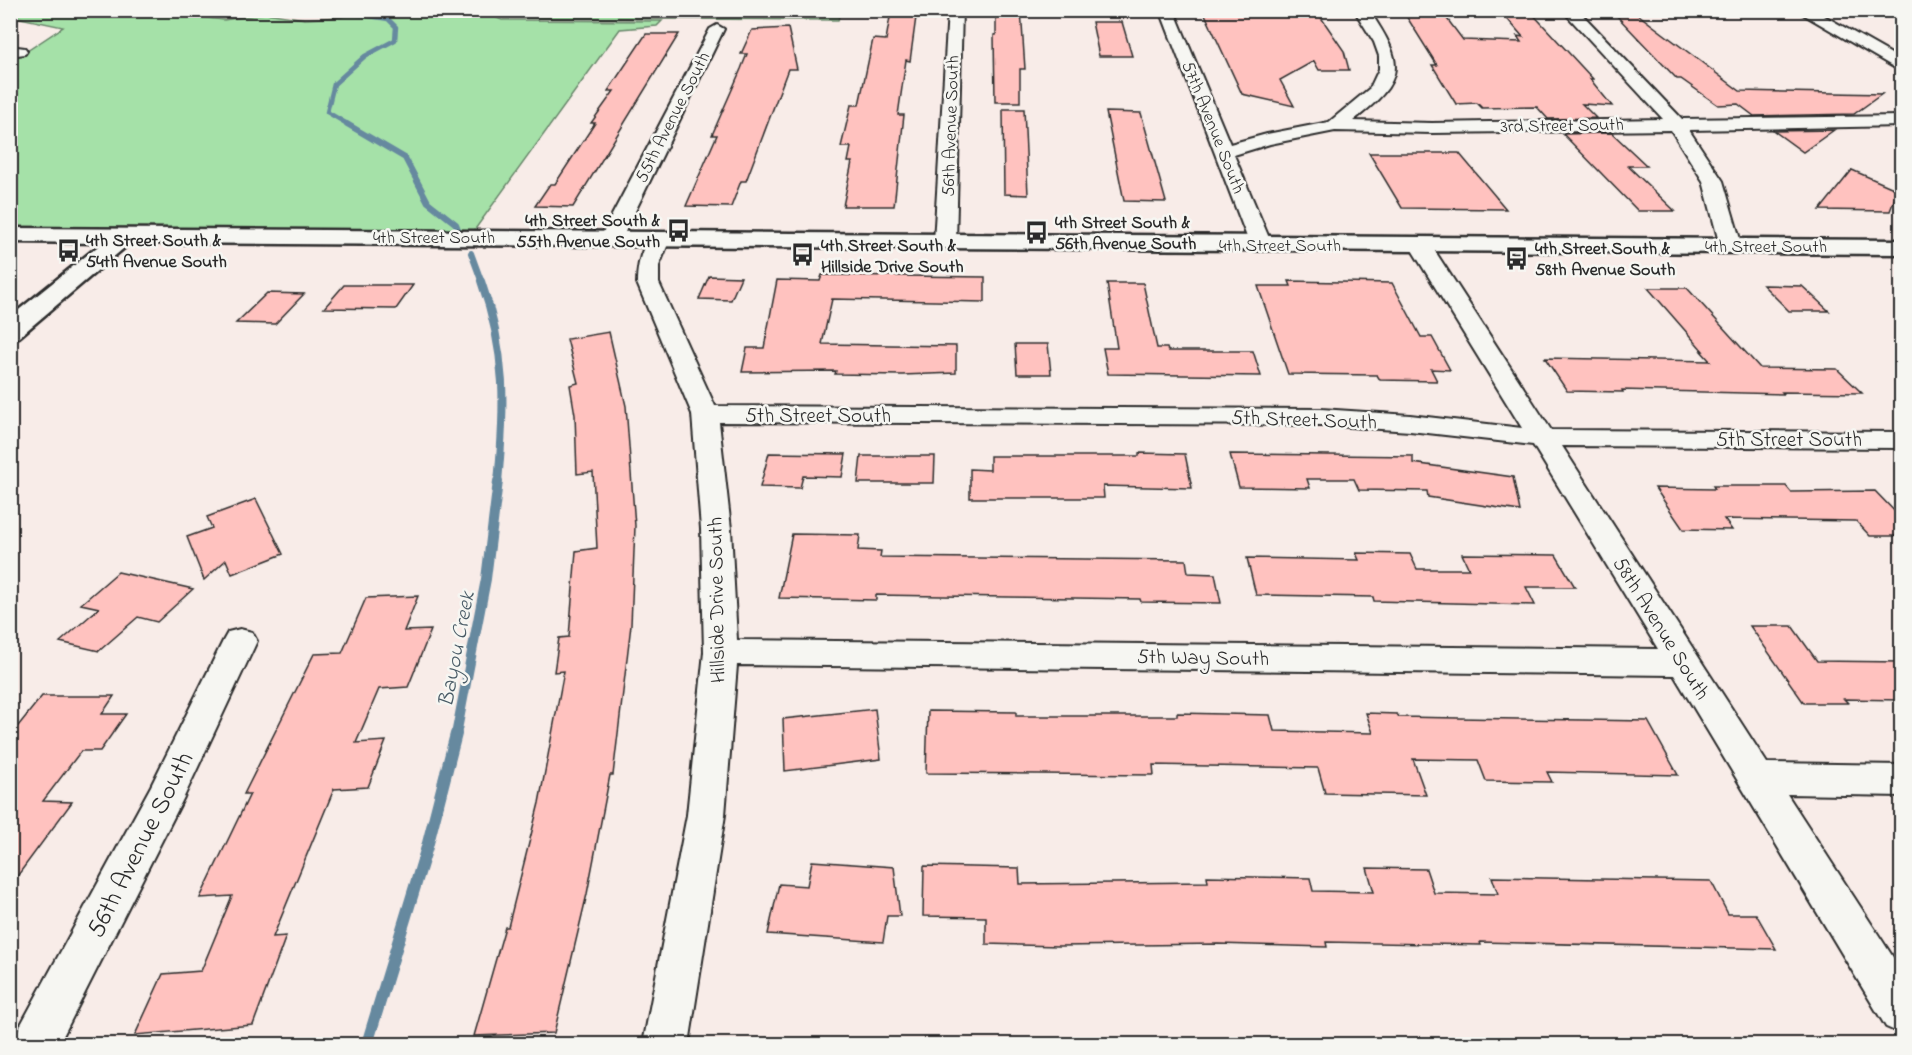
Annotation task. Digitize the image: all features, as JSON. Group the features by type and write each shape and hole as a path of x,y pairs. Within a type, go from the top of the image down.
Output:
{"street":[{"name":"56th Avenue South","path":"945,242 955,10"},
{"name":"57th Avenue South","path":"1167,10 1261,244"},
{"path":"1335,126 1374,95 1386,77 1388,64 1382,43 1361,10"},
{"path":"1569,10 1676,123 1713,181 1731,246"},
{"path":"1803,10 1902,66"},
{"name":"55th Avenue South","path":"611,238 717,29"},
{"name":"3rd Street South","path":"1225,152 1267,140 1335,126 1432,128 1676,123 1902,122"},
{"name":"4th Street South","path":"10,235 1902,248"},
{"path":"10,331 125,236"},
{"name":"Hillside Drive South","path":"659,239 648,266 648,283 705,414 716,529 721,652 706,815 666,1044"},
{"name":"58th Avenue South","path":"1420,245 1902,1012"},
{"name":"5th Street South","path":"705,414 1321,417 1410,423 1542,438 1902,440"},
{"name":"56th Avenue South","path":"35,1044 165,797 240,641"},
{"name":"5th Way South","path":"721,652 1684,662"},
{"path":"1755,778 1902,781"}],"green space":[{"path":"34,10 139,10 224,20 266,13 305,19 341,17 354,10 504,10 497,18 502,20 662,21 657,26 620,29 473,232 11,228 11,54 24,53 63,27 11,16"},
{"path":"511,11 841,11 838,20 504,18"}],"building":[{"path":"996,10 1021,10 1025,69 1020,69 1020,102 995,102"},
{"path":"1507,10 1529,10 1593,79 1590,79 1612,106 1582,104 1596,118 1548,119 1537,107 1482,108 1477,103 1456,104 1432,65 1437,65 1403,11 1442,12 1463,40 1521,42 1517,36 1523,37 1503,14"},
{"path":"1616,10 1632,10 1740,91 1882,94 1854,114 1754,116 1738,104 1718,105 1681,79 1677,79 1614,13"},
{"path":"1204,12 1318,13 1344,51 1349,70 1319,70 1314,61 1280,80 1294,106 1242,94"},
{"path":"890,17 916,17 910,61 906,60 898,115 904,115 894,206 843,206 852,162 848,162 851,147 841,147 851,105 859,105 873,39 886,40"},
{"path":"1092,22 1122,22 1132,56 1099,56"},
{"path":"788,28 797,69 788,69 746,181 741,181 731,207 686,206 717,135 712,135 747,54 741,54 752,30"},
{"path":"646,34 679,34 573,207 535,206 550,184 555,184 595,123 591,123 614,91 608,91"},
{"path":"1003,109 1024,109 1028,195 1004,194"},
{"path":"1106,112 1141,113 1166,202 1124,201"},
{"path":"1834,130 1803,152 1774,131"},
{"path":"1612,133 1647,166 1628,166 1675,211 1638,211 1563,134"},
{"path":"1369,153 1459,153 1506,209 1402,208"},
{"path":"1852,170 1898,190 1890,211 1820,210"},
{"path":"822,275 985,277 985,302 832,299 822,344 956,346 956,373 902,375 835,374 836,371 742,372 747,348 764,348 777,280 820,281"},
{"path":"709,276 741,277 731,300 699,299"},
{"path":"1289,281 1392,283 1421,337 1432,337 1450,370 1431,369 1437,381 1380,380 1377,375 1288,374 1258,286 1291,286"},
{"path":"1107,283 1143,283 1157,348 1167,348 1168,351 1253,351 1261,376 1108,374 1103,348 1117,348"},
{"path":"344,285 413,285 396,309 324,308"},
{"path":"1763,285 1802,286 1829,311 1789,311"},
{"path":"1648,288 1687,288 1760,368 1837,369 1862,393 1567,391 1545,358 1710,361"},
{"path":"267,293 304,294 275,324 236,323"},
{"path":"609,332 626,406 635,526 631,625 613,775 610,775 587,894 554,1033 474,1036 505,927 508,927 539,803 564,671 554,672 559,638 569,637 576,551 597,548 593,472 577,474 575,415 570,385 578,383 567,339"},
{"path":"1015,344 1048,344 1051,374 1017,374"},
{"path":"769,453 846,454 842,477 803,476 800,488 760,487"},
{"path":"1139,453 1185,454 1192,488 1103,486 1104,498 970,498 970,469 990,470 990,456 1139,456"},
{"path":"1230,454 1413,456 1413,463 1513,477 1520,511 1428,497 1427,491 1359,490 1354,479 1307,479 1310,488 1239,487"},
{"path":"861,456 935,456 934,483 858,483"},
{"path":"1713,486 1786,486 1791,492 1875,491 1902,519 1902,536 1870,536 1856,521 1724,519 1732,530 1683,529 1655,488 1715,489"},
{"path":"256,499 283,554 232,574 226,560 204,580 187,537 212,528 207,517"},
{"path":"792,534 860,535 858,550 881,551 880,557 1186,560 1188,573 1215,574 1221,603 1141,602 1140,599 876,595 876,600 779,598"},
{"path":"1356,553 1410,554 1417,569 1469,569 1462,554 1556,555 1575,587 1526,587 1535,605 1374,601 1373,597 1256,595 1247,558 1359,560"},
{"path":"118,572 193,589 157,622 138,617 99,651 60,642 99,608 81,604"},
{"path":"418,596 404,631 431,630 408,687 379,689 356,743 386,741 368,787 334,789 273,937 286,936 253,1025 135,1035 163,974 201,971 232,896 200,898 250,794 244,794 314,654 342,653 366,598"},
{"path":"1750,626 1792,626 1817,661 1902,662 1902,700 1844,699 1848,703 1804,703"},
{"path":"42,696 114,696 102,714 126,714 100,751 81,751 43,801 72,802 10,886 10,736"},
{"path":"875,709 881,759 785,771 783,719"},
{"path":"928,711 1016,712 1016,716 1177,716 1177,713 1270,715 1274,731 1373,733 1366,713 1397,714 1399,717 1648,721 1678,775 1547,772 1552,782 1486,781 1478,760 1413,759 1426,795 1325,793 1318,768 1153,765 1154,775 926,773"},
{"path":"812,861 894,867 900,916 887,916 883,942 768,934 779,884 807,886"},
{"path":"924,866 1019,868 1020,884 1208,882 1207,876 1310,878 1313,891 1374,892 1367,868 1426,869 1434,893 1498,894 1492,877 1711,881 1728,914 1756,914 1776,949 1480,942 1481,945 1326,942 1327,947 1218,944 1059,946 986,944 986,917 923,916"}],"waterway":[{"name":"Bayou Creek","path":"345,12 388,19 396,27 395,40 365,56 334,84 327,112 349,125"},
{"name":"Bayou Creek","path":"347,124 405,158 428,202 456,224 458,229"},
{"name":"Bayou Creek","path":"471,253 482,283"},
{"name":"Bayou Creek","path":"481,281 496,332 500,357 503,405 498,482"},
{"name":"Bayou Creek","path":"456,735 486,579 498,481"},
{"name":"Bayou Creek","path":"367,1044 427,847 456,734"}],"place":[{"name":"4th Street South & 55th Avenue South","path":"678,230"},
{"name":"4th Street South & 56th Avenue South","path":"1037,232"},
{"name":"4th Street South & 54th Avenue South","path":"68,250"},
{"name":"4th Street South & Hillside Drive South","path":"803,255"},
{"name":"4th Street South & 58th Avenue South","path":"1517,258"}]}
